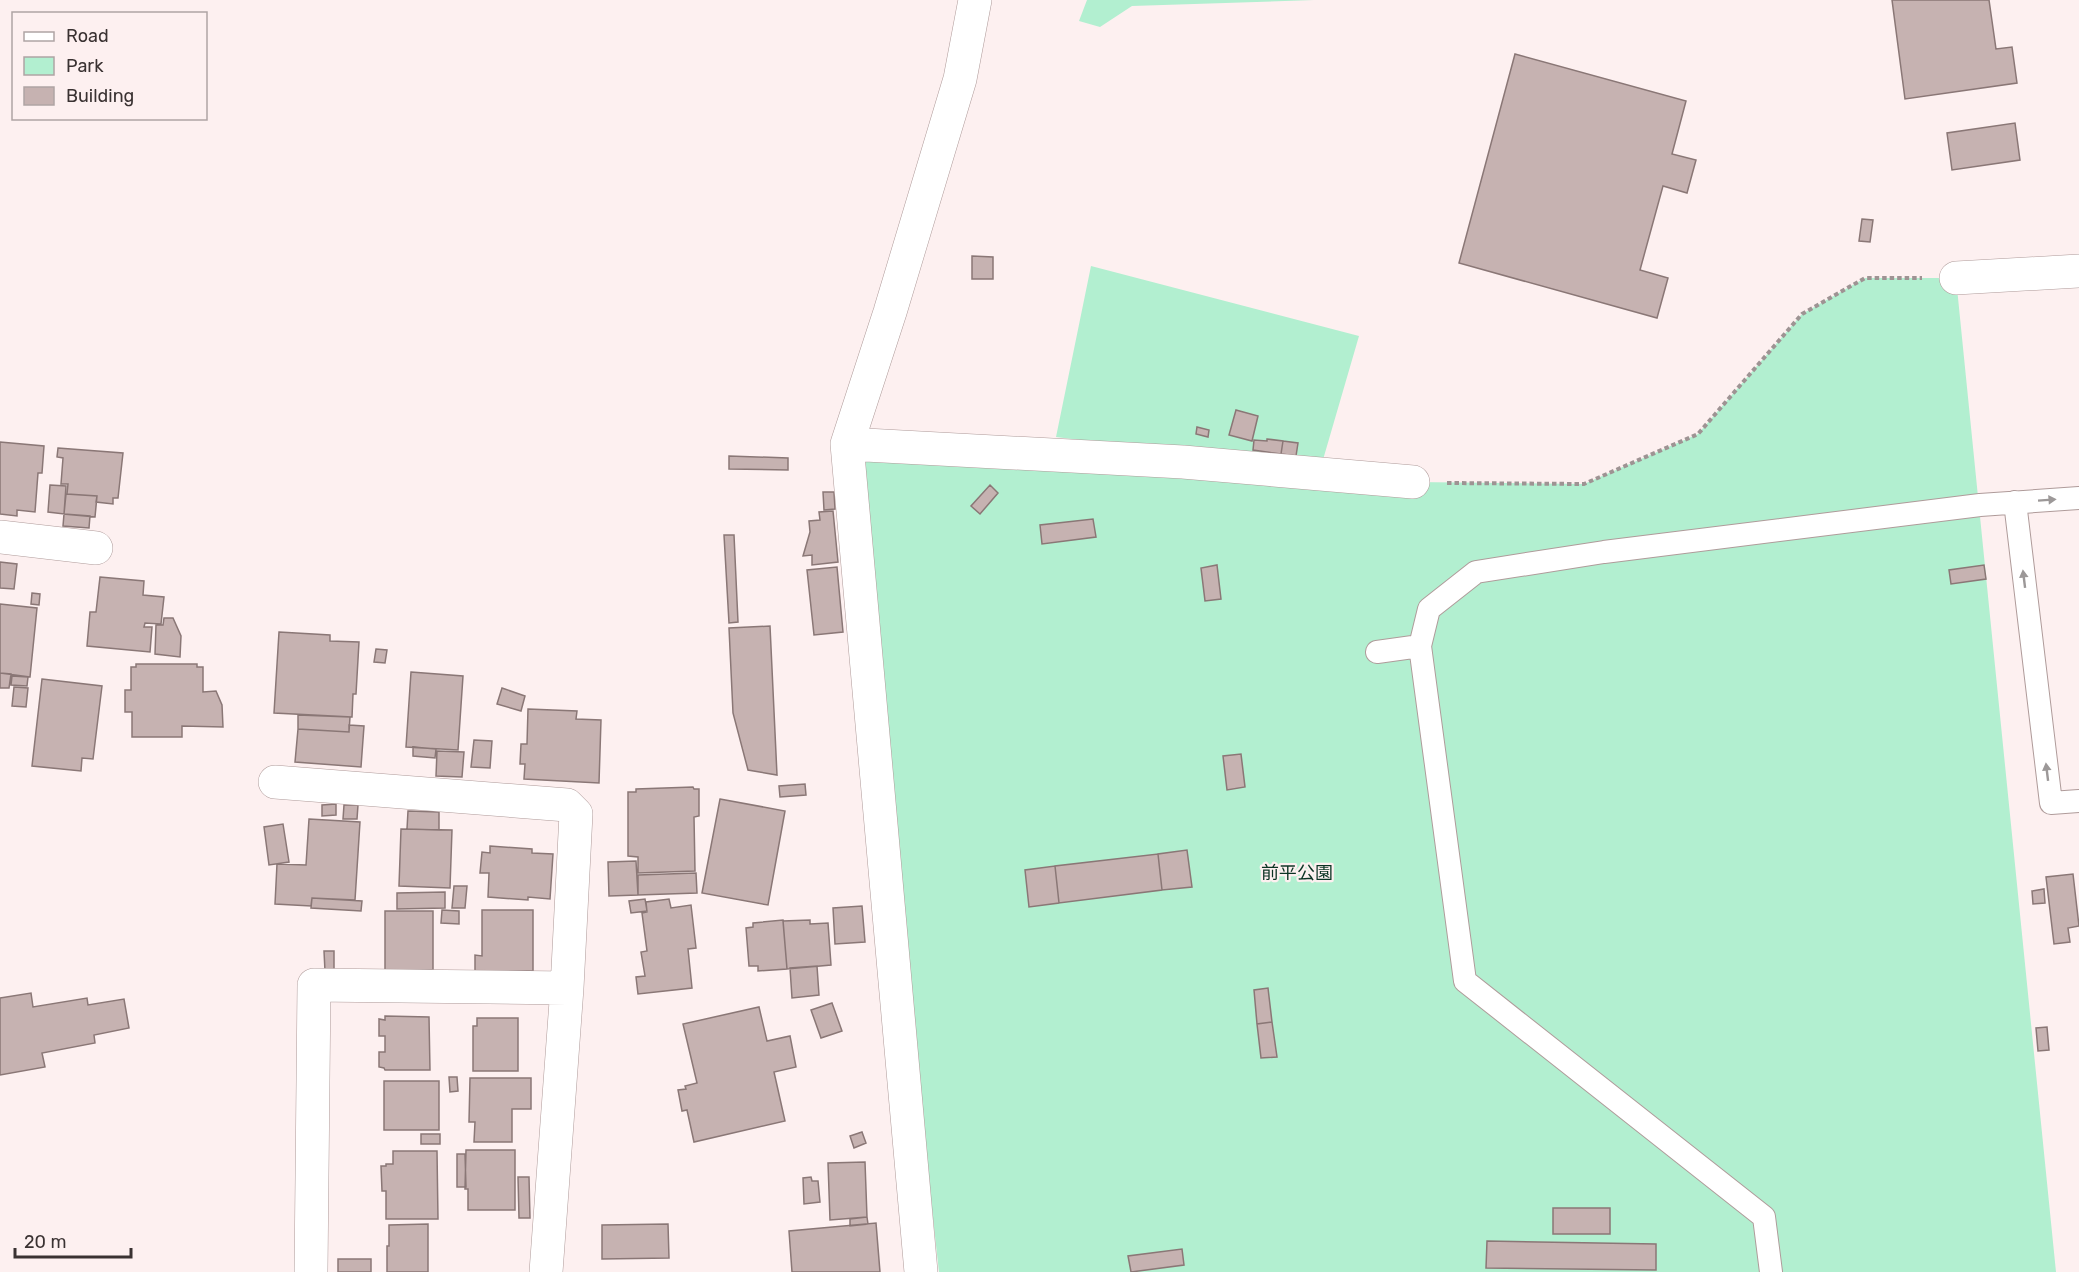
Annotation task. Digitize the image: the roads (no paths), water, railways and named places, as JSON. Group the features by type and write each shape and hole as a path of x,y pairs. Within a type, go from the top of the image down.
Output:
{"street":[{"path":"921,1272 847,444 890,312 960,79 975,0"},
{"path":"1956,278 2079,271"},
{"path":"847,444 1183,462 1413,482"},
{"path":"0,537 96,548"},
{"path":"275,782 567,805 576,814 567,988 546,1272"},
{"path":"311,1272 314,986 567,988"}],"lane":[{"path":"1771,1272 1764,1217 1465,981 1420,646 1429,609 1476,572 1604,552 2014,502 2079,498"},
{"path":"2014,502 2051,802 2079,801"},
{"path":"1377,652 1420,646"}],"park label":[{"name":"前平公園","path":"1297,873"}]}
